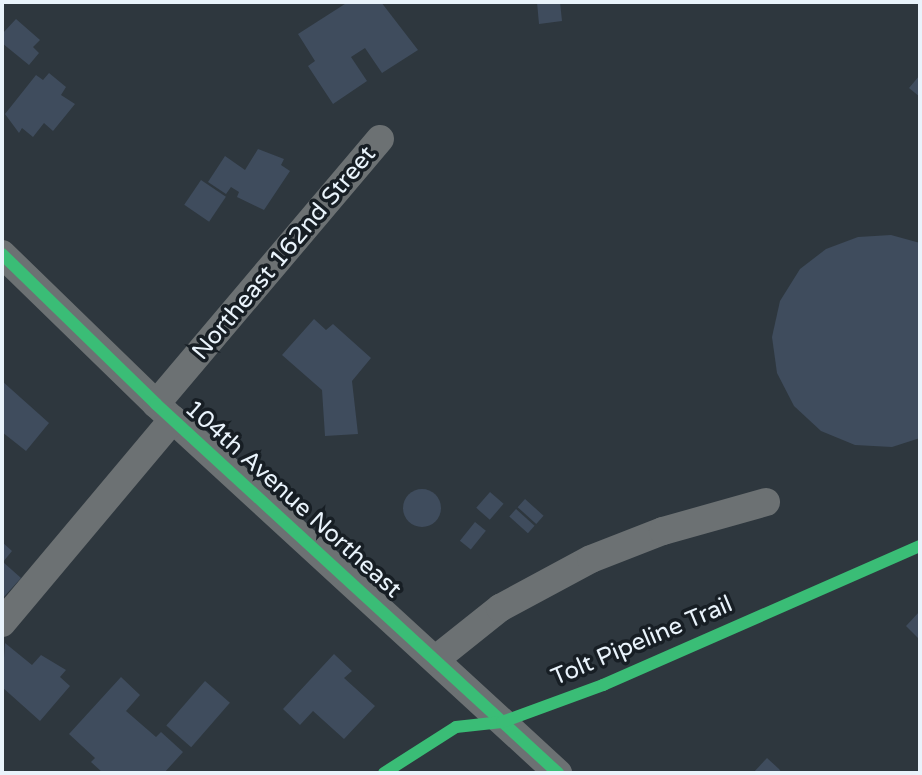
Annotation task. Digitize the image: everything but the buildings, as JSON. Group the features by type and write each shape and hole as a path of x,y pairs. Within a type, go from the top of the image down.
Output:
{"street":[{"name":"Northeast 162nd Street","path":"2,623 380,139"},
{"name":"104th Avenue Northeast","path":"2,254 164,412 558,773"},
{"path":"436,659 500,608 591,559 663,531 766,502"}],"cycle path":[{"path":"2,254 156,404 558,773"},
{"name":"Tolt Pipeline Trail","path":"384,773 456,727 502,722 603,685 920,546"}]}
